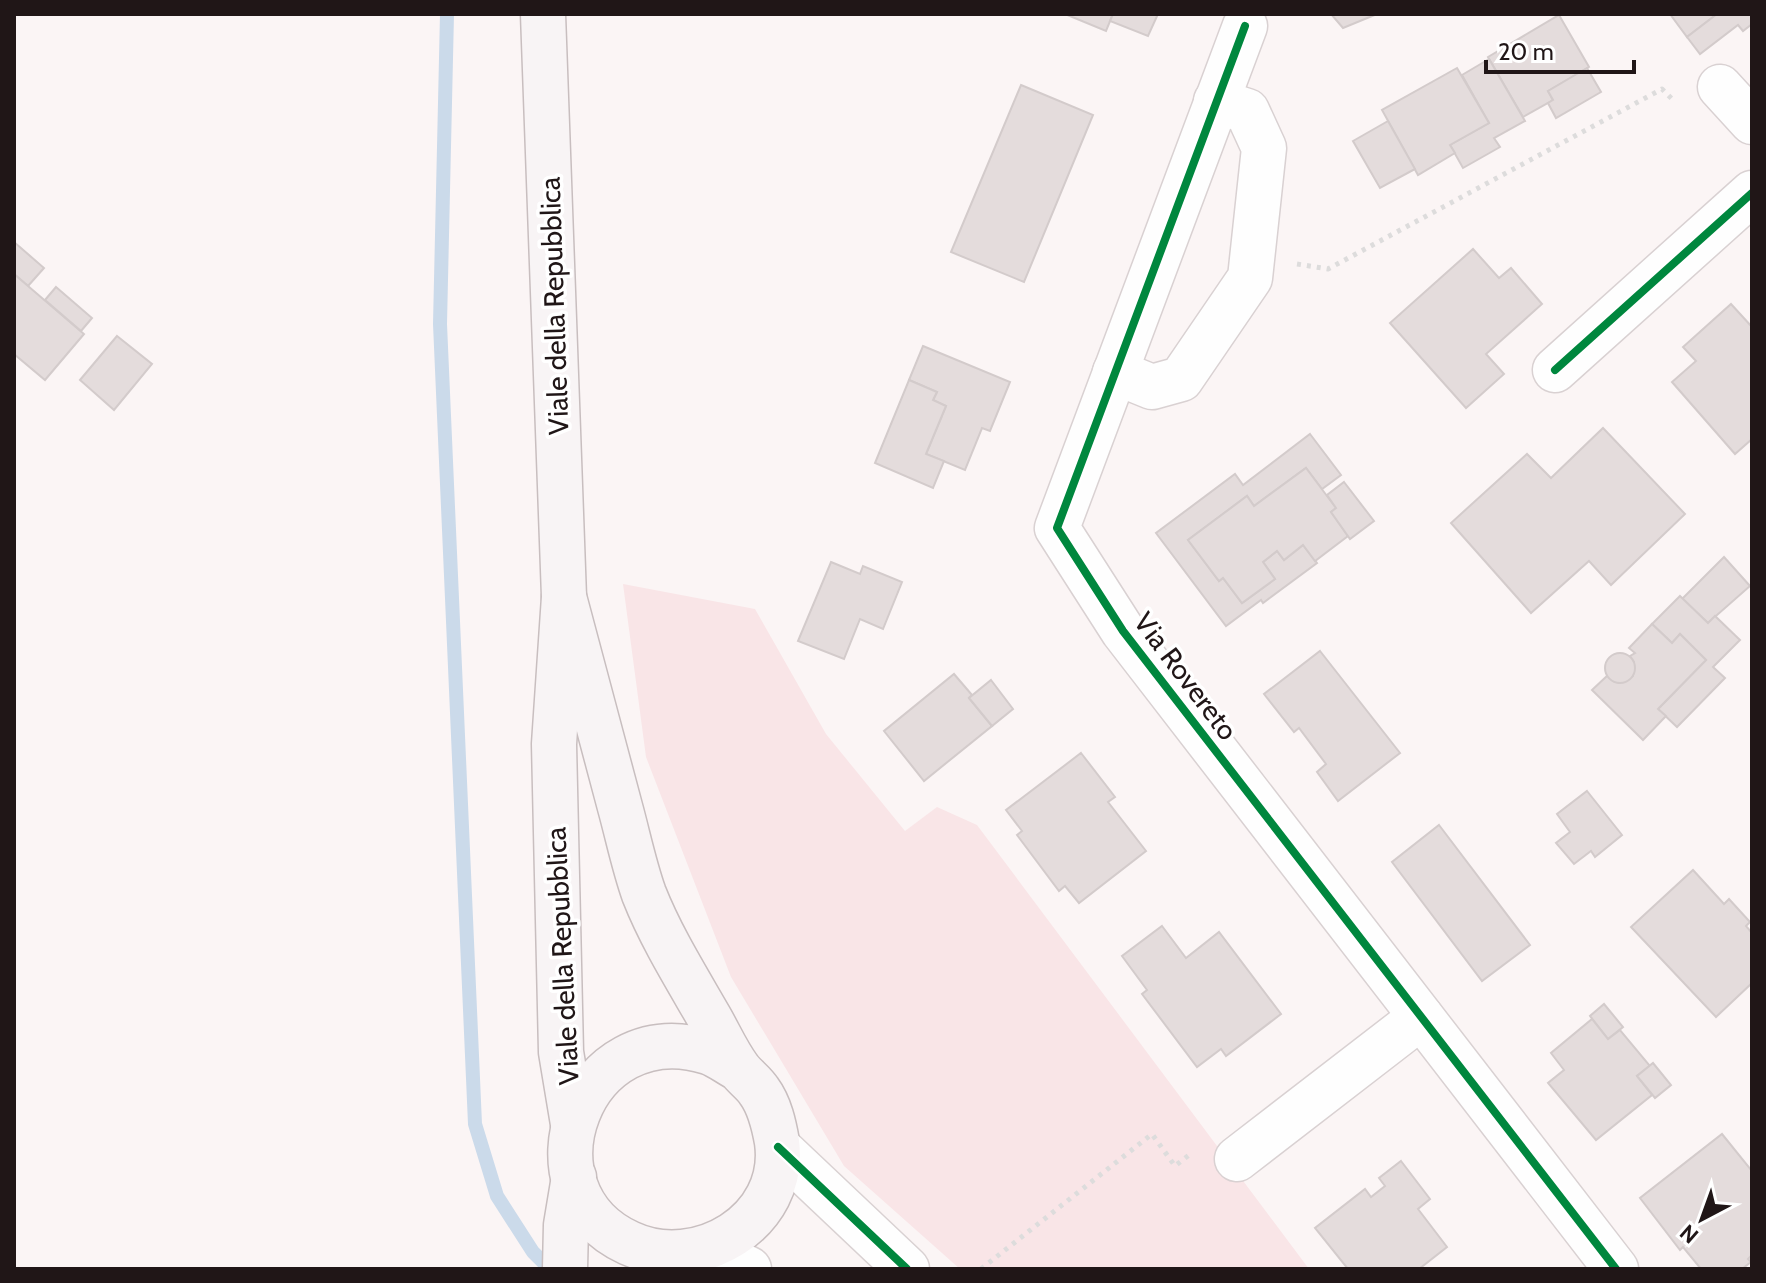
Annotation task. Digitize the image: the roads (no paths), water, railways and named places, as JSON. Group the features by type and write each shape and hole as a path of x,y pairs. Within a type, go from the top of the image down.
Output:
{"main road":[{"name":"Viale della Repubblica","path":"543,14 564,597 554,744 561,1052 573,1124"},
{"name":"Viale della Repubblica","path":"564,597 644,894 676,961 739,1069 759,1091 772,1118 778,1147 774,1179 760,1209 738,1232 688,1257 656,1252 628,1243 604,1227 585,1204 574,1177 569,1150 573,1124 587,1092 610,1067 641,1051 676,1046 709,1052 739,1069"},
{"name":"Viale della Repubblica","path":"565,1269 566,1225 574,1177"}],"street":[{"name":"Via Rovereto","path":"1245,26 1057,528 1123,631 1616,1269"},
{"path":"1720,87 1752,122"},
{"path":"1115,372 1152,387 1181,379 1250,278 1264,148 1247,111 1216,101"},
{"path":"1555,370 1752,193"},
{"path":"1237,1159 1421,1017"},
{"path":"778,1147 907,1269"},
{"name":"Viale della Repubblica","path":"688,1257 749,1269"}],"waterway":[{"path":"447,14 440,324 475,1124 497,1196 533,1252 550,1269"}]}
